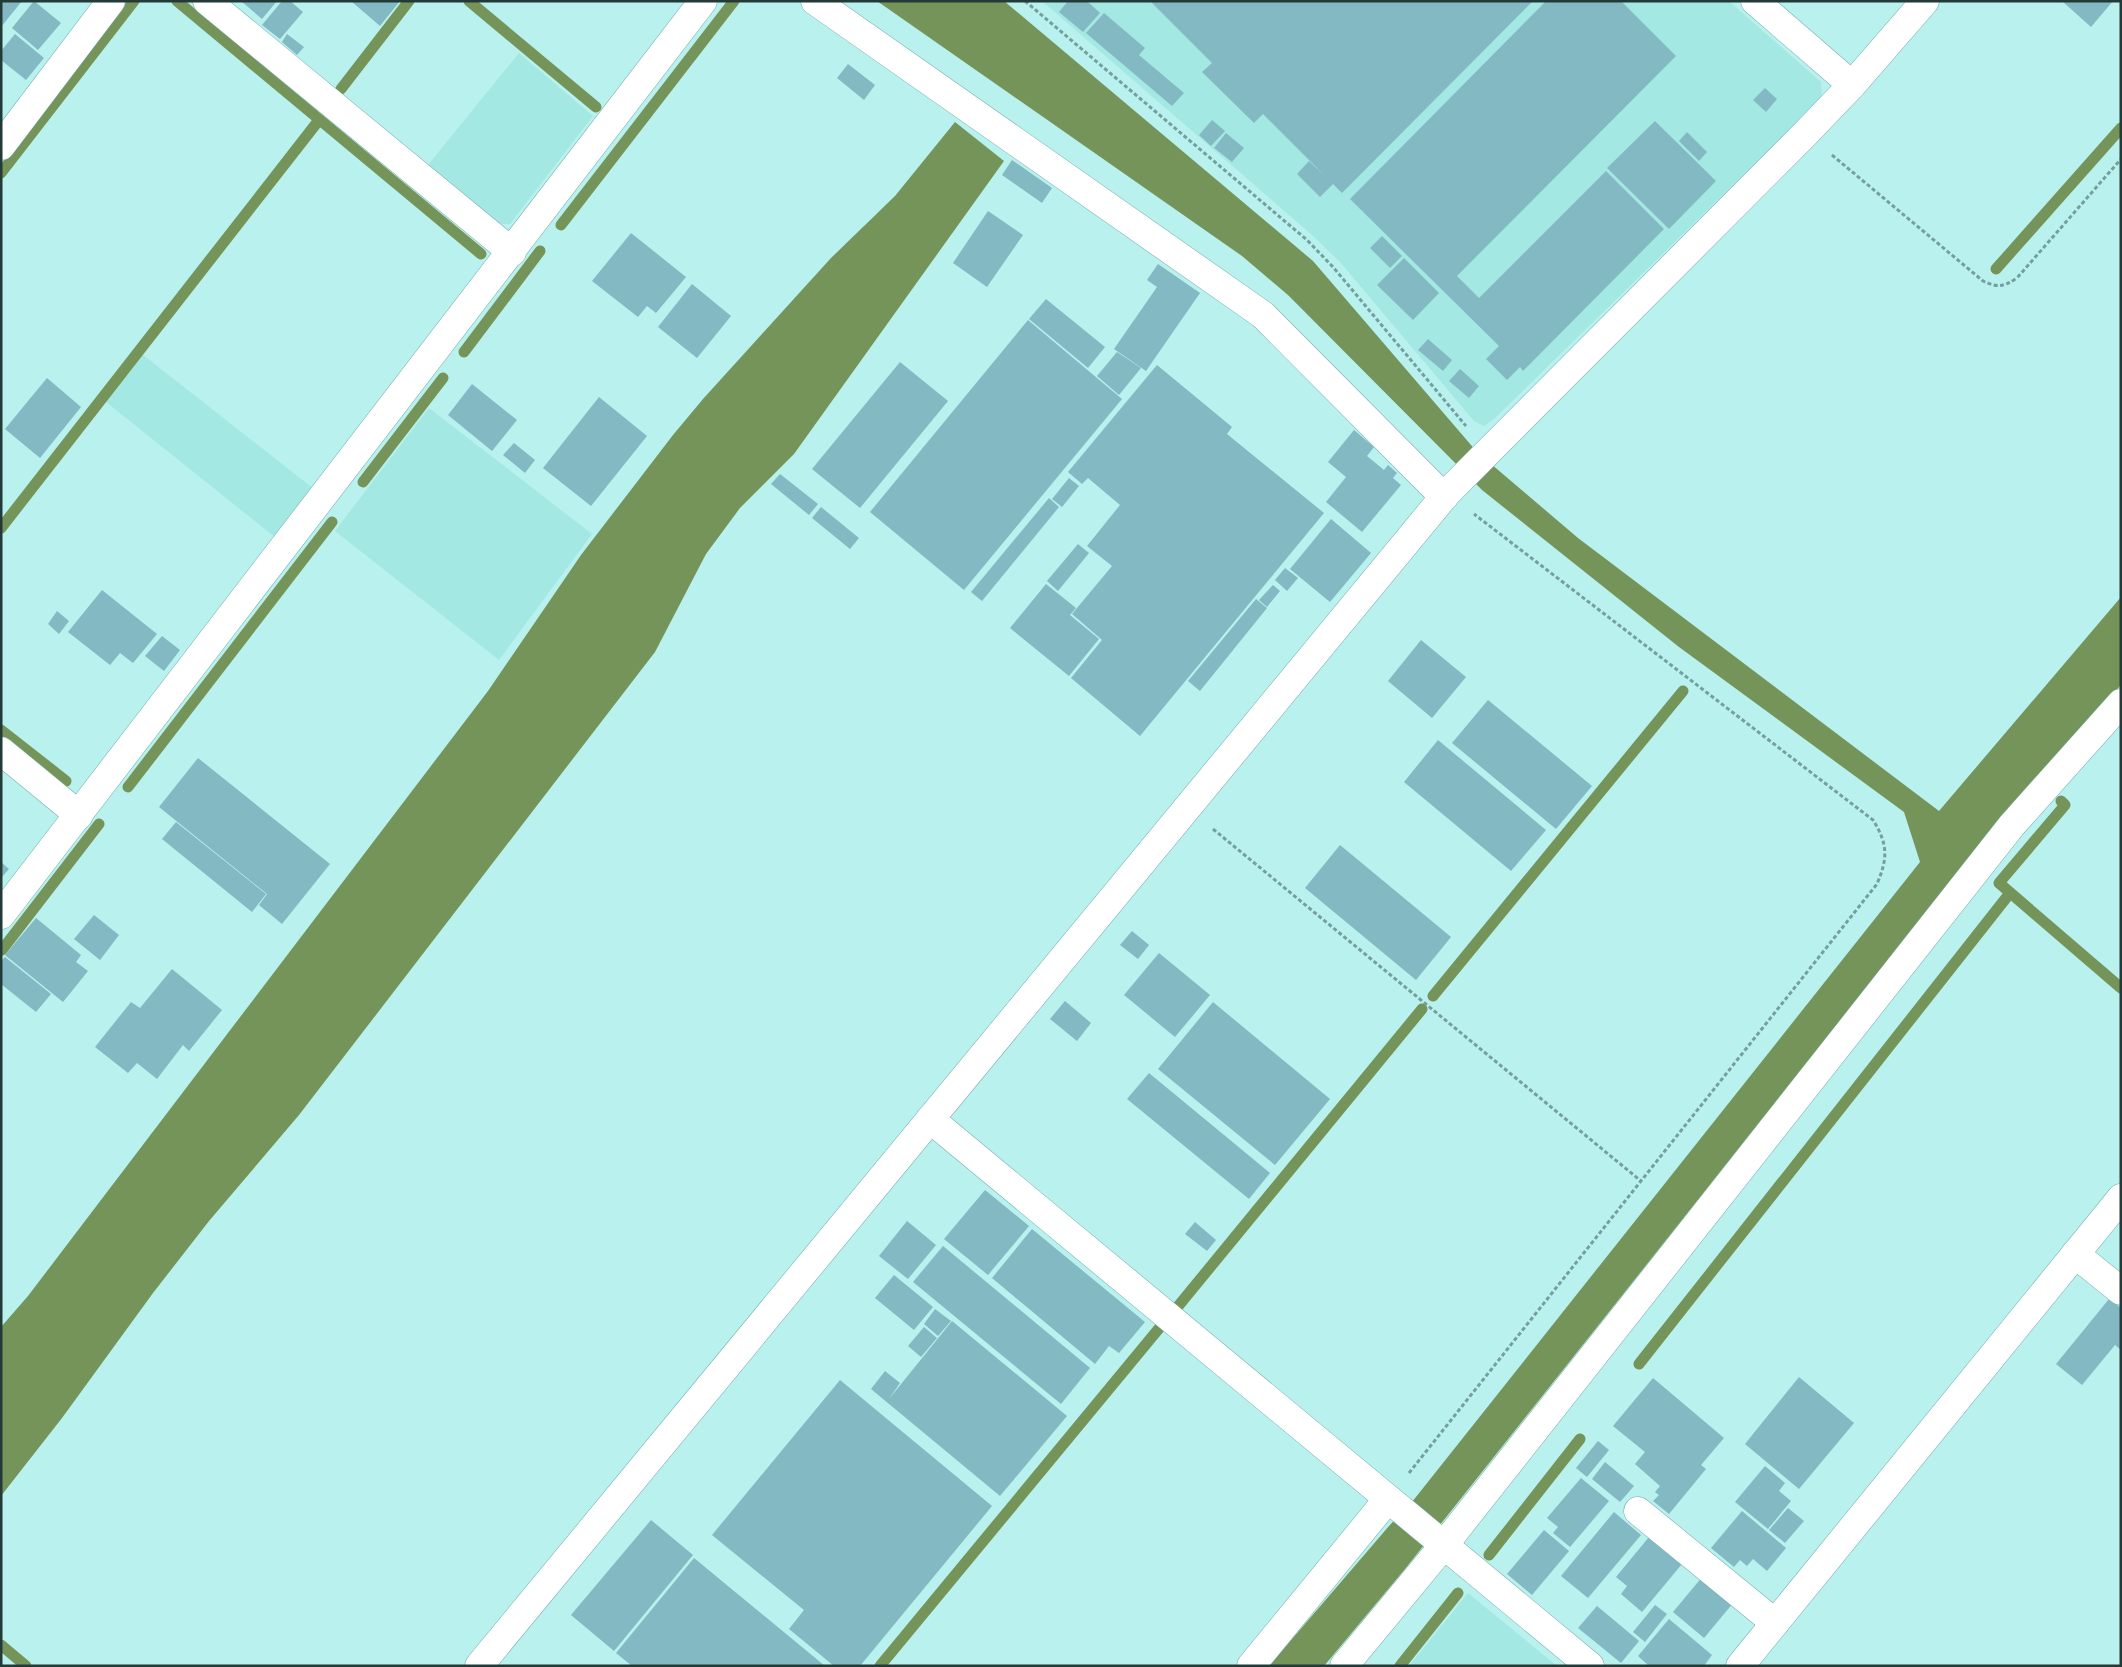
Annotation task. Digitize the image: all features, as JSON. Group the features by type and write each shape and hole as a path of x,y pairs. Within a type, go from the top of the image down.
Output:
{"street":[{"path":"1,146 111,1"},
{"path":"207,1 512,252"},
{"path":"1,915 703,1"},
{"path":"814,1 1263,316 1450,491"},
{"path":"1755,1 1852,85"},
{"path":"479,1666 1450,491 1806,133 1852,85 1925,1"},
{"path":"1344,1666 1440,1542 2012,825 2121,703"},
{"path":"1,751 79,815"},
{"path":"930,1119 1590,1666"},
{"path":"1740,1666 2121,1198"},
{"path":"2075,1254 2121,1291"},
{"path":"1252,1666 1393,1503"},
{"path":"1638,1511 1775,1623"}],"path":[{"path":"1025,1 1307,240 1333,267 1486,453"},
{"path":"1806,133 1983,281 1992,285 2005,286 2017,278 2121,160"},
{"path":"1393,1503 1641,1181 1877,884 1884,866 1886,847 1881,833 1873,820 1450,491"},
{"path":"1188,808 1641,1181"}],"shaded area":[{"path":"877,1 1004,1 1313,261 1477,452 1578,538 1939,811 2121,597 2121,685 2004,814 1405,1569 1324,1666 1269,1666 1389,1526 1412,1502 1920,862 1904,812 1679,647 1482,490 1288,295 1242,256"},
{"path":"1042,1 1729,1 1821,82 1822,98 1494,419 1484,426 1474,421 1340,262 1312,235"},
{"path":"519,53 593,116 510,224 499,224 428,165"},
{"path":"955,122 1004,161 794,454 740,508 706,554 655,652 299,1115 209,1221 153,1293 62,1418 1,1496 1,1327 28,1296 488,691 581,555 673,435 703,399 831,258 895,196"},
{"path":"143,355 314,489 276,538 106,402"},
{"path":"429,408 592,534 499,660 335,531"},
{"path":"1468,1593 1557,1666 1409,1666"}],"building":[{"path":"1,1 22,1 1,27"},
{"path":"34,1 61,23 38,50 12,28"},
{"path":"241,1 277,1 262,19"},
{"path":"282,1 290,1 303,12 280,39 262,25"},
{"path":"351,1 400,1 380,26"},
{"path":"1068,1 1087,1 1100,13 1083,32 1059,12"},
{"path":"1150,1 1533,1 1342,193 1333,184 1320,197 1297,174 1309,161 1325,176 1263,114 1254,123 1202,72 1212,63"},
{"path":"1546,1 1621,1 1676,56 1457,276 1479,298 1606,171 1664,229 1523,371 1520,367 1507,380 1486,359 1499,346 1350,199"},
{"path":"2062,1 2113,1 2091,27"},
{"path":"1104,13 1145,48 1139,55 1184,93 1172,106 1086,33"},
{"path":"15,34 44,58 26,80 1,60 1,51"},
{"path":"287,34 304,47 297,55 282,42"},
{"path":"848,64 875,85 864,100 837,78"},
{"path":"1765,88 1777,99 1766,112 1753,100"},
{"path":"1212,120 1225,131 1211,146 1199,135"},
{"path":"1655,121 1716,181 1669,229 1607,168"},
{"path":"1687,132 1707,152 1699,161 1679,141"},
{"path":"1226,133 1244,148 1232,162 1214,148"},
{"path":"1012,160 1052,188 1042,203 1002,175"},
{"path":"988,211 1023,235 987,287 953,263"},
{"path":"631,233 686,277 656,313 647,306 638,317 592,281"},
{"path":"1382,236 1402,256 1390,268 1370,248"},
{"path":"1404,258 1439,293 1413,320 1377,285"},
{"path":"1158,264 1200,293 1146,371 1114,349 1157,287 1147,280"},
{"path":"692,284 731,316 697,358 658,327"},
{"path":"1046,299 1105,347 1088,368 1029,319"},
{"path":"1028,320 1122,399 964,590 870,512"},
{"path":"1428,339 1452,360 1443,371 1418,350"},
{"path":"1117,352 1141,368 1119,395 1097,376"},
{"path":"900,362 948,401 860,508 812,469"},
{"path":"1157,365 1232,427 1227,434 1324,513 1140,736 1071,678 1102,640 1072,614 1112,566 1087,546 1120,505 1088,478 1082,484 1068,472"},
{"path":"1460,369 1479,386 1469,398 1449,381"},
{"path":"47,378 81,407 40,458 5,429"},
{"path":"472,384 517,420 492,451 448,415"},
{"path":"599,397 647,436 591,506 543,468"},
{"path":"1354,430 1374,447 1367,456 1384,470 1388,465 1397,473 1393,478 1401,485 1362,532 1326,502 1346,477 1328,462"},
{"path":"514,443 535,460 525,473 503,455"},
{"path":"780,474 818,504 809,515 771,484"},
{"path":"1069,478 1079,486 1062,507 1052,499"},
{"path":"1049,498 1059,507 982,601 971,592"},
{"path":"821,507 859,538 850,549 812,518"},
{"path":"1331,519 1371,553 1330,602 1290,569"},
{"path":"1078,544 1089,553 1058,591 1047,581"},
{"path":"1285,568 1298,578 1287,591 1275,580"},
{"path":"1046,584 1076,608 1070,615 1099,639 1069,676 1010,628"},
{"path":"1273,585 1280,591 1267,607 1259,600"},
{"path":"102,590 157,634 133,663 120,653 110,665 68,632"},
{"path":"1256,599 1267,608 1200,691 1188,681"},
{"path":"57,611 69,621 59,634 48,624"},
{"path":"162,636 180,650 164,671 145,656"},
{"path":"1421,640 1466,677 1432,718 1388,681"},
{"path":"1488,700 1592,786 1556,829 1452,743"},
{"path":"1438,740 1546,830 1511,871 1404,782"},
{"path":"198,758 330,864 282,924 259,905 267,894 159,807"},
{"path":"176,822 266,894 252,912 162,839"},
{"path":"1340,845 1451,937 1416,980 1305,888"},
{"path":"1,862 9,869 1,878"},
{"path":"94,915 119,935 100,960 74,939"},
{"path":"36,918 81,955 76,962 88,971 63,1002 5,955"},
{"path":"1132,931 1149,945 1138,959 1120,945"},
{"path":"1159,953 1210,995 1175,1037 1124,995"},
{"path":"5,957 51,994 36,1012 1,984 1,961"},
{"path":"172,969 222,1010 189,1051 183,1045 157,1079 137,1063 128,1073 95,1047 131,1002 140,1008"},
{"path":"1065,1001 1091,1023 1077,1041 1050,1019"},
{"path":"1213,1002 1330,1099 1275,1165 1158,1069"},
{"path":"1149,1073 1270,1173 1249,1199 1127,1099"},
{"path":"985,1190 1029,1226 988,1275 944,1239"},
{"path":"907,1221 936,1245 908,1279 879,1256"},
{"path":"1195,1222 1216,1240 1207,1251 1185,1234"},
{"path":"1032,1229 1145,1322 1119,1353 1109,1346 1095,1364 992,1278"},
{"path":"943,1246 1090,1368 1061,1404 913,1282"},
{"path":"894,1275 933,1307 914,1330 875,1298"},
{"path":"2109,1299 2121,1308 2121,1350 2115,1345 2082,1385 2056,1364"},
{"path":"935,1309 951,1321 938,1336 924,1324"},
{"path":"952,1321 1067,1416 1000,1496 871,1389 885,1371 900,1383 889,1399"},
{"path":"924,1327 937,1338 921,1357 908,1346"},
{"path":"1799,1377 1854,1423 1799,1489 1745,1444"},
{"path":"1653,1378 1724,1438 1701,1465 1706,1469 1669,1514 1653,1501 1659,1495 1655,1492 1660,1486 1635,1464 1645,1452 1613,1426"},
{"path":"840,1380 992,1506 860,1666 834,1666 789,1629 804,1610 712,1535"},
{"path":"1598,1441 1609,1450 1587,1477 1576,1468"},
{"path":"1605,1462 1634,1486 1620,1502 1592,1479"},
{"path":"1765,1466 1785,1483 1779,1491 1791,1501 1768,1529 1735,1502"},
{"path":"1581,1478 1609,1501 1570,1547 1553,1533 1558,1527 1547,1518"},
{"path":"1788,1508 1804,1521 1785,1543 1769,1530"},
{"path":"1742,1511 1786,1548 1767,1571 1753,1559 1747,1566 1740,1560 1734,1567 1711,1548"},
{"path":"1614,1512 1641,1535 1588,1598 1561,1576"},
{"path":"651,1520 693,1555 614,1651 571,1615"},
{"path":"1544,1530 1569,1551 1532,1595 1507,1574"},
{"path":"1649,1537 1682,1564 1642,1612 1621,1594 1627,1586 1616,1577"},
{"path":"694,1558 825,1666 632,1666 616,1653"},
{"path":"1703,1576 1734,1602 1704,1638 1673,1612"},
{"path":"1655,1605 1667,1614 1645,1642 1633,1632"},
{"path":"1597,1606 1639,1641 1621,1663 1578,1628"},
{"path":"1669,1619 1712,1655 1704,1666 1649,1666 1638,1656"}],"waterway":[{"path":"1,173 134,1"},
{"path":"177,1 481,254"},
{"path":"341,89 409,1"},
{"path":"469,1 596,107"},
{"path":"561,225 734,1"},
{"path":"1,528 319,120"},
{"path":"1996,269 2121,128"},
{"path":"464,352 540,251"},
{"path":"363,482 443,378"},
{"path":"128,787 332,522"},
{"path":"1433,996 1683,691"},
{"path":"1,730 66,781"},
{"path":"2061,801 2065,805 1999,883 2121,988"},
{"path":"2,950 99,824"},
{"path":"1639,1364 2010,893"},
{"path":"1175,1310 1422,1009"},
{"path":"880,1666 1161,1326"},
{"path":"1489,1555 1580,1439"},
{"path":"1400,1666 1458,1593"},
{"path":"1,1645 26,1666"}]}
